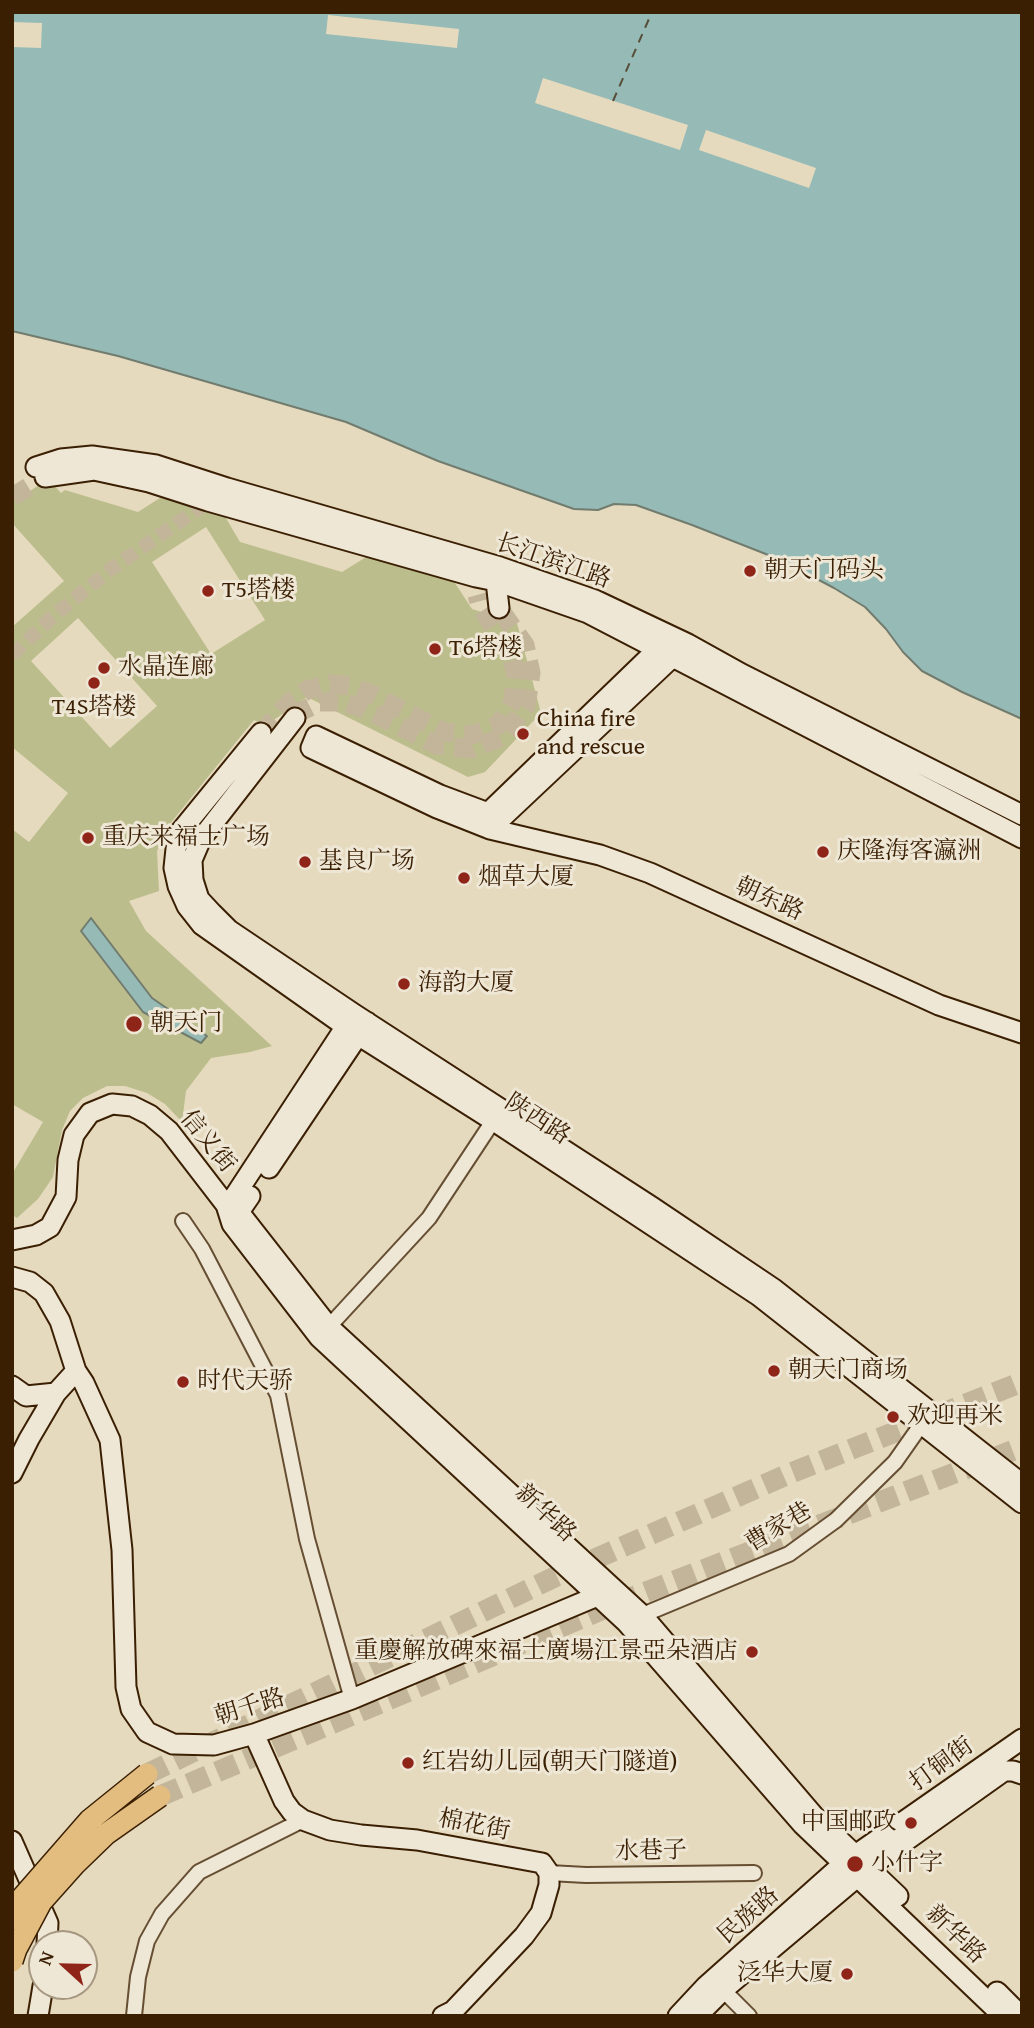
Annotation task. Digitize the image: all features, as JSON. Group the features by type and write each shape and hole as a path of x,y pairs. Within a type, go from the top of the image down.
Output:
{"main road":[{"name":"长江滨江路","path":"485,576 156,465 92,456 61,459 41,472 94,470 149,482 205,504 485,576 595,600 672,646 1022,838"},
{"path":"485,576 499,608"},
{"name":"长江滨江路","path":"672,646 743,674 1022,815"},
{"path":"489,821 672,646"},
{"name":"陕西路","path":"295,718 201,839 192,860 193,880 199,899 229,930 357,1024"},
{"name":"陕西路","path":"261,733 180,832 174,868 178,886 187,906 202,925 774,1289 1022,1484"},
{"name":"朝东路","path":"489,821 316,736 311,748 437,808 489,821 650,873 939,1004 1022,1033"},
{"path":"233,1209 234,1197 357,1024"},
{"name":"信义街","path":"12,1240 36,1235 50,1227 66,1197 68,1160 74,1135 90,1113 112,1104 132,1106 150,1115 169,1131 233,1209"},
{"name":"陕西路","path":"498,1115 759,1296 1022,1503"},
{"name":"新华路","path":"233,1209 232,1224 324,1332 634,1619 856,1865 1003,2016"},
{"name":"朝千路","path":"12,1277 30,1282 44,1293 60,1321 65,1383 84,1383 110,1440 122,1550 126,1687 131,1709 147,1732 173,1744 214,1745 254,1734 352,1699 606,1593"},
{"path":"12,1386 26,1396 65,1383"},
{"path":"12,1473 29,1439 65,1383"},
{"path":"254,1734 284,1801 292,1812 303,1820"},
{"name":"打铜街","path":"856,1865 886,1835 1022,1739"},
{"path":"1022,1745 1018,1752 1022,1774"},
{"name":"打铜街","path":"856,1865 1004,1771 1022,1774"},
{"path":"12,1919 22,1898 90,1820 146,1774"},
{"path":"12,1961 16,1948 41,1902 74,1865 106,1834 160,1796"},
{"name":"棉花街","path":"303,1820 330,1830 417,1840 542,1863 549,1873"},
{"path":"12,1841 48,1923 48,1930"},
{"name":"新华路","path":"856,1865 1021,2016"},
{"name":"民族路","path":"697,2016 856,1865"},
{"name":"民族路","path":"678,2016 706,1986 856,1865"},
{"path":"443,2016 453,2011 524,1936 541,1913 549,1885 549,1873"}],"street":[{"path":"205,504 227,488"},
{"path":"324,1332 429,1218 498,1115"},
{"path":"183,1221 202,1249 278,1395 307,1539 352,1699"},
{"name":"曹家巷","path":"634,1619 789,1554 836,1520 895,1462 921,1424"},
{"path":"134,2016 138,1977 147,1941 162,1914 200,1872 303,1820"},
{"name":"水巷子","path":"549,1873 754,1873"},
{"path":"723,1990 749,2016"}],"green space":[{"name":"重庆来福士广场","path":"48,479 61,493 65,490 138,512 163,496 223,513 240,542 342,572 371,554 451,577 472,609 517,623 541,713 485,772 468,777 307,697 265,726 254,720 169,825 157,851 159,891 129,901 146,931 272,1046 211,1058 186,1091 182,1122 165,1104 147,1093 125,1086 107,1086 83,1098 70,1111 62,1130 53,1177 38,1199 17,1218 12,1215 12,1174 43,1122 12,1104 12,829 29,842 68,793 12,747 12,627 64,581 12,523 12,503","holes":["206,527 265,620 211,654 152,562","78,618 157,706 110,748 31,661"]}],"water":[{"path":"12,12 1022,12 1022,719 922,671 865,607 834,588 781,560 692,525 636,505 614,504 598,510 574,509 438,461 346,422 118,356 12,331"},
{"path":"91,918 152,998 207,1036 201,1043 143,1012 81,931"}],"pier":[{"path":"328,15 459,29 457,48 326,34"},
{"path":"12,22 42,23 41,48 12,47"},
{"path":"543,78 688,125 680,150 535,103"},
{"path":"706,130 816,168 809,188 699,150"}],"ferry route":[{"path":"613,101 652,12"}],"tunnel":[{"path":"12,497 45,477"},
{"path":"12,655 52,617 111,569 202,506"},
{"path":"261,733 290,702 307,690 330,684 349,686 373,695 444,732 472,735 499,725 513,701 516,673 508,650 480,606 477,595"},
{"path":"295,718 302,711 320,702 343,702 365,709 437,745 472,749 504,736 526,706 531,673 525,645 499,608"},
{"path":"147,1774 565,1572 791,1473 1022,1382"},
{"path":"160,1796 620,1602 1022,1447"}],"place":[{"name":"朝天门码头","path":"750,571"},
{"name":"T5塔楼","path":"208,591"},
{"name":"T6塔楼","path":"435,649"},
{"name":"水晶连廊","path":"104,668"},
{"name":"T4S塔楼","path":"94,683"},
{"name":"China fire and rescue","path":"523,734"},
{"name":"重庆来福士广场","path":"88,838"},
{"name":"庆隆海客瀛洲","path":"823,852"},
{"name":"基良广场","path":"305,862"},
{"name":"烟草大厦","path":"464,878"},
{"name":"海韵大厦","path":"404,984"},
{"name":"朝天门","path":"134,1024"},
{"name":"朝天门商场","path":"774,1371"},
{"name":"时代天骄","path":"183,1382"},
{"name":"欢迎再米","path":"893,1417"},
{"name":"重慶解放碑來福士廣場江景亞朵酒店","path":"752,1652"},
{"name":"红岩幼儿园(朝天门隧道)","path":"408,1763"},
{"name":"中国邮政","path":"911,1823"},
{"name":"小什字","path":"855,1864"},
{"name":"泛华大厦","path":"847,1974"}]}
